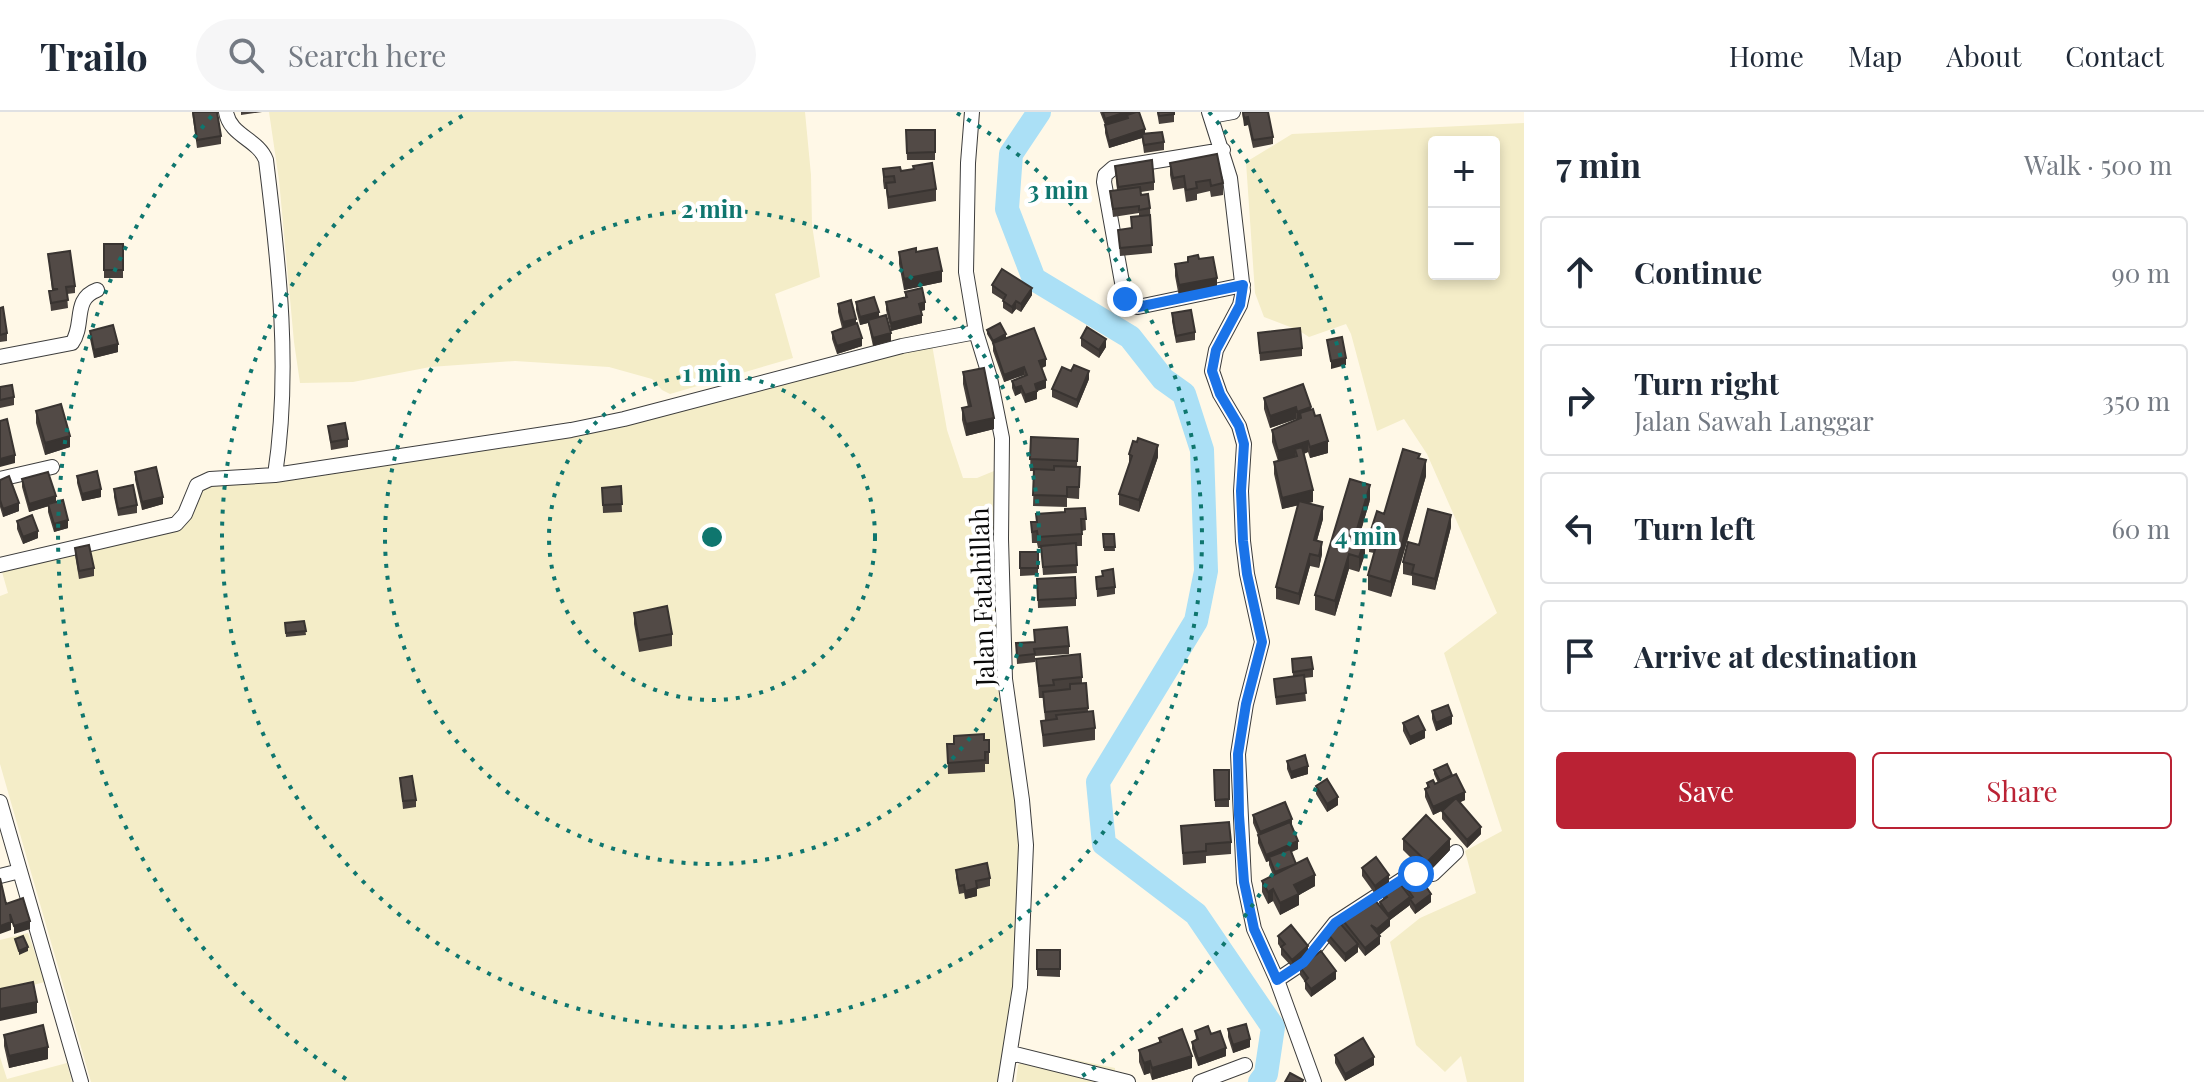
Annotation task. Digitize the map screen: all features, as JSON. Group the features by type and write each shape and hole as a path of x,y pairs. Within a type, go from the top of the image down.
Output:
{"street":[{"path":"226,112 232,128 260,150 266,160 281,282 283,325 282,399 275,475"},
{"name":"Jalan Fatahillah","path":"972,112 965,252 976,332 990,378 1002,438 1005,679 1026,845 1020,987 1005,1082"},
{"path":"1233,112 1210,114 1230,178 1243,285 1240,305 1216,350 1212,371 1220,394 1239,426 1244,444 1241,491 1243,541 1262,642 1246,704 1238,754 1244,882 1254,929 1277,980 1314,1082"},
{"path":"1223,150 1113,168 1105,175 1104,182 1128,304 1138,307 1243,285"},
{"path":"0,357 72,343 77,334 83,300 87,294 97,290"},
{"path":"0,565 176,524 181,520 194,489 201,482 275,475 571,430 902,346 976,332"},
{"path":"0,479 52,467"},
{"path":"0,802 81,1082"},
{"path":"1277,980 1304,962 1335,923 1409,875 1433,874 1456,852"},
{"path":"0,876 20,871"},
{"path":"1011,1053 1128,1082"},
{"path":"1200,1082 1245,1065"}],"shaded area":[{"path":"269,112 805,112 812,225 820,277 775,294 793,358 670,394 652,379 609,367 515,361 430,367 353,382 300,383"},
{"path":"1524,123 1524,1082 1467,1082 1461,1056 1445,1072 1416,1045 1390,942 1420,918 1476,893 1465,851 1502,831 1444,653 1497,613 1427,454 1404,419 1377,431 1346,324 1309,337 1264,317 1255,293 1246,162 1292,134"},
{"path":"931,339 947,430 963,478 977,478 994,471 997,552 1020,814 1015,983 1009,1039 997,1082 91,1082 0,764 0,596 8,593 0,565 165,526 203,484 592,429"},
{"path":"28,933 45,982 0,993 0,940"},
{"path":"1037,1052 1115,1068 1115,1082 1016,1082 1018,1065"},
{"path":"0,1057 7,1079 67,1063 72,1082 0,1082"}],"building":[{"path":"193,112 217,112 221,136 197,140"},
{"path":"1103,112 1126,112 1105,119"},
{"path":"1139,112 1145,129 1109,141 1105,125 1128,118 1127,115"},
{"path":"1158,112 1174,112 1174,114 1159,116"},
{"path":"1243,112 1268,112 1273,137 1253,140 1248,117 1244,118"},
{"path":"906,130 935,130 935,152 907,153"},
{"path":"1162,132 1164,142 1144,145 1142,134"},
{"path":"1217,154 1223,183 1211,186 1210,180 1196,182 1197,188 1186,190 1184,176 1173,178 1170,163"},
{"path":"1152,160 1154,182 1118,187 1115,166"},
{"path":"932,163 936,189 888,197 886,183 895,182 894,176 884,177 883,169 900,167 901,171"},
{"path":"1140,187 1141,195 1148,194 1150,208 1113,209 1110,191"},
{"path":"1150,215 1152,245 1120,248 1118,230 1132,228 1131,217"},
{"path":"104,244 123,244 123,270 104,270"},
{"path":"916,248 916,252 937,248 942,271 904,279 899,252"},
{"path":"70,251 75,286 66,287 68,300 51,303 49,291 58,289 53,289 48,254"},
{"path":"1198,255 1199,259 1213,257 1217,278 1179,285 1175,264 1188,262 1188,257"},
{"path":"1002,269 1032,288 1021,304 1016,301 1012,307 1003,301 1006,295 992,285"},
{"path":"922,288 925,302 919,304 922,315 891,323 886,302 907,297 905,292"},
{"path":"874,297 879,312 860,317 856,302"},
{"path":"851,300 856,319 843,322 838,304"},
{"path":"3,307 7,333 0,335 0,308"},
{"path":"1191,310 1195,332 1176,336 1172,313"},
{"path":"886,315 891,333 873,338 868,320"},
{"path":"857,323 862,338 837,346 832,332"},
{"path":"1000,323 1006,334 993,341 987,330"},
{"path":"113,325 118,344 94,350 90,331"},
{"path":"1087,327 1106,339 1099,350 1081,338"},
{"path":"1034,328 1046,359 1039,361 1046,380 1035,384 1037,391 1025,395 1021,386 1015,388 1012,381 1027,375 1024,367 1004,375 993,343"},
{"path":"1300,328 1302,348 1260,353 1258,333"},
{"path":"1342,337 1346,358 1331,361 1327,340"},
{"path":"1074,365 1089,371 1077,400 1052,389 1062,367 1071,371"},
{"path":"984,368 994,418 966,424 962,408 971,406 963,372"},
{"path":"1303,384 1311,407 1297,412 1296,407 1270,416 1264,398"},
{"path":"12,385 14,397 0,400 0,387"},
{"path":"61,404 70,436 45,443 36,411"},
{"path":"1313,409 1315,416 1320,415 1328,441 1310,447 1308,441 1278,451 1272,430 1301,418 1300,413"},
{"path":"7,419 15,455 0,459 0,421"},
{"path":"345,423 348,439 331,442 328,426"},
{"path":"1031,437 1078,439 1077,461 1030,459"},
{"path":"1138,438 1158,445 1139,500 1119,494 1132,456 1129,454 1133,441 1137,442"},
{"path":"1302,447 1313,490 1282,498 1274,462 1297,456 1295,449"},
{"path":"1403,449 1420,454 1418,458 1426,460 1391,582 1368,575 1378,539 1369,536 1377,511 1384,514"},
{"path":"1054,466 1080,467 1079,487 1067,487 1067,496 1033,495 1034,469 1054,470"},
{"path":"156,467 163,497 142,502 135,472"},
{"path":"97,471 101,489 82,494 77,476"},
{"path":"48,472 56,496 29,504 22,479"},
{"path":"9,476 19,503 3,509 0,480"},
{"path":"1350,479 1370,485 1355,536 1365,539 1359,557 1349,554 1335,601 1315,595"},
{"path":"133,485 137,505 118,509 114,489"},
{"path":"621,486 622,504 603,505 602,488"},
{"path":"63,500 68,520 54,524 48,504"},
{"path":"1299,501 1323,507 1314,540 1322,542 1319,556 1310,554 1299,594 1276,587"},
{"path":"1085,508 1086,519 1081,519 1082,534 1038,537 1037,531 1032,532 1031,522 1037,522 1036,514"},
{"path":"1428,509 1451,515 1435,579 1412,573 1414,565 1403,562 1408,542 1419,545"},
{"path":"32,515 38,531 23,537 17,521"},
{"path":"1103,534 1114,534 1115,547 1104,547"},
{"path":"1076,543 1077,565 1043,567 1041,546"},
{"path":"89,545 94,568 79,571 75,548"},
{"path":"1020,552 1038,552 1038,568 1020,568"},
{"path":"1113,569 1115,587 1097,589 1096,577 1103,576 1102,571"},
{"path":"1075,577 1076,598 1038,600 1037,579"},
{"path":"667,606 672,634 639,640 634,613"},
{"path":"304,621 306,631 286,633 285,623"},
{"path":"1067,627 1069,646 1034,649 1035,654 1017,656 1016,643 1035,642 1034,630"},
{"path":"1080,654 1082,677 1053,680 1054,685 1039,686 1036,659"},
{"path":"1311,657 1313,669 1293,672 1292,659"},
{"path":"1304,675 1306,693 1276,697 1274,679"},
{"path":"1086,683 1088,708 1045,712 1043,692 1070,689 1070,684"},
{"path":"1448,705 1452,716 1436,723 1432,711"},
{"path":"1093,711 1095,728 1043,735 1041,721 1057,719 1056,715"},
{"path":"1418,716 1425,730 1410,737 1403,723"},
{"path":"984,734 984,740 989,740 985,760 948,763 947,744 954,744 954,736"},
{"path":"1305,755 1308,766 1291,772 1287,761"},
{"path":"1447,764 1452,775 1440,781 1434,770"},
{"path":"1214,770 1229,770 1229,799 1215,800"},
{"path":"1456,774 1465,792 1433,807 1425,789 1429,787 1427,783 1433,780 1435,784"},
{"path":"412,776 416,800 403,801 400,778"},
{"path":"1327,779 1338,797 1327,804 1316,786"},
{"path":"1456,798 1481,827 1467,840 1442,811"},
{"path":"1285,802 1292,819 1260,832 1253,815"},
{"path":"1426,815 1450,839 1427,862 1403,839"},
{"path":"1229,822 1231,842 1206,844 1206,851 1183,853 1181,826"},
{"path":"1290,822 1298,841 1266,855 1258,835"},
{"path":"1290,849 1296,864 1275,872 1269,857"},
{"path":"1376,857 1389,875 1375,886 1362,868"},
{"path":"1307,858 1315,875 1294,885 1299,894 1280,903 1273,889 1268,892 1262,881"},
{"path":"987,863 990,878 976,881 977,888 965,891 964,885 959,886 956,870"},
{"path":"1414,869 1431,894 1415,906 1410,899 1413,897 1400,879"},
{"path":"0,878 6,904 23,898 30,921 14,926 10,914 11,922 0,926"},
{"path":"1398,881 1410,897 1388,914 1380,902 1387,897 1383,892"},
{"path":"1373,898 1390,918 1377,929 1371,925 1380,936 1365,948 1341,918 1357,906 1360,909"},
{"path":"1339,922 1358,944 1345,954 1326,932"},
{"path":"1291,925 1308,946 1292,960 1281,947 1285,944 1278,936"},
{"path":"23,936 28,947 19,951 15,939"},
{"path":"1037,950 1060,950 1060,969 1037,969"},
{"path":"1321,951 1336,971 1311,989 1300,967"},
{"path":"33,982 37,1002 0,1009 0,989"},
{"path":"1246,1024 1250,1039 1233,1045 1228,1029"},
{"path":"43,1025 48,1047 9,1056 4,1035"},
{"path":"1208,1026 1211,1034 1220,1031 1226,1048 1198,1059 1192,1042 1198,1039 1195,1031"},
{"path":"1182,1029 1192,1056 1152,1068 1150,1061 1144,1063 1139,1050 1161,1042 1159,1038"},
{"path":"1363,1038 1374,1057 1345,1074 1335,1055"},
{"path":"1290,1073 1303,1080 1302,1082 1285,1082"}],"waterway":[{"path":"1039,112 1011,154 1007,209 1034,279 1130,337 1163,379 1184,394 1202,450 1206,571 1196,621 1098,782 1104,844 1196,914 1273,1027 1266,1074 1260,1082"}],"route":[{"path":"1125,299 1128,304 1138,307 1243,285 1240,305 1216,350 1212,371 1220,394 1239,426 1244,444 1241,491 1243,541 1262,642 1246,704 1238,754 1239,815 1247,899 1259,945 1277,980 1304,962 1335,923 1409,875 1416,874"}]}
